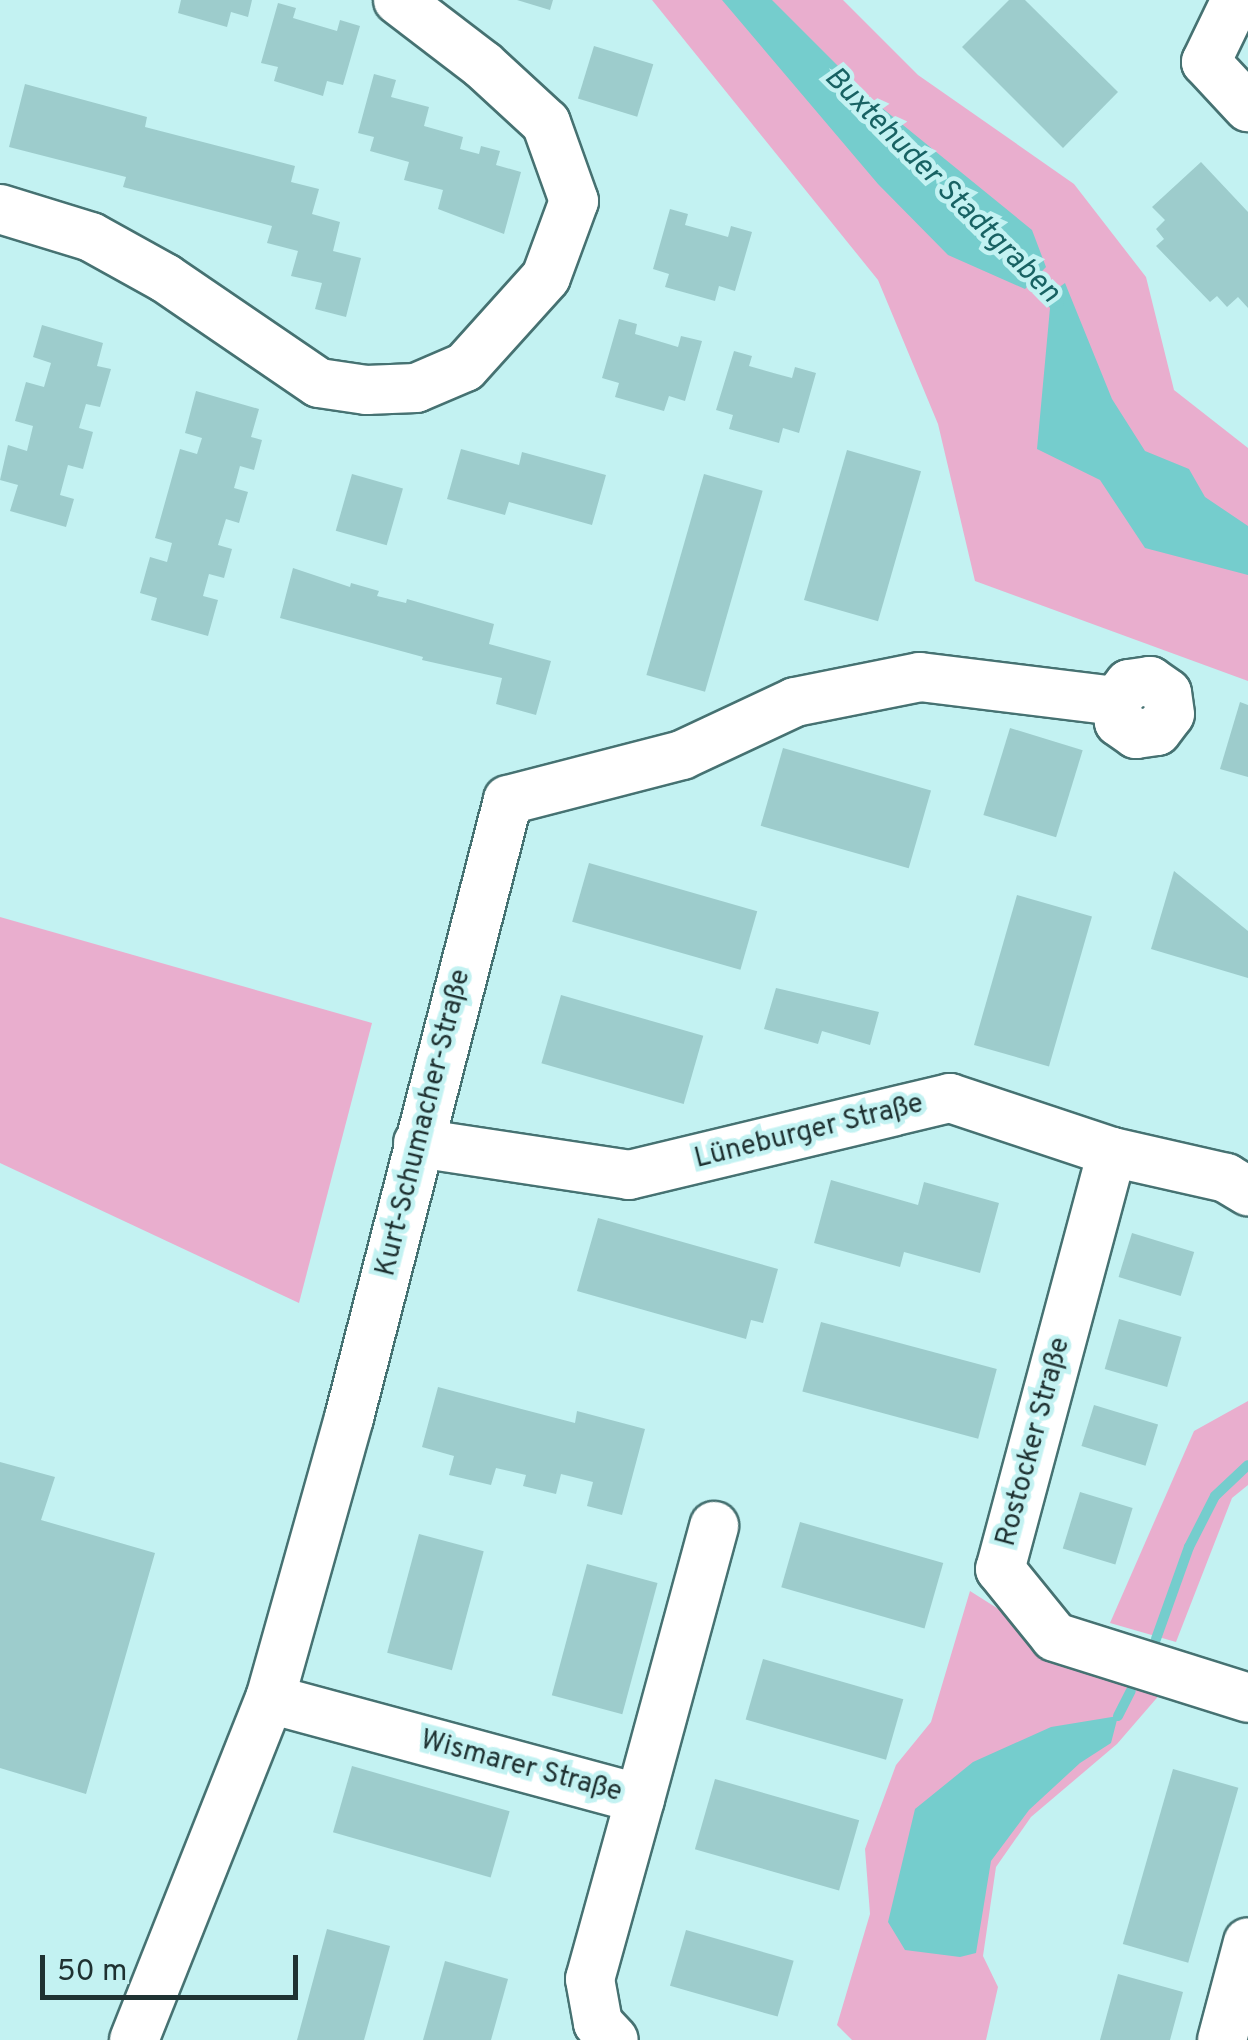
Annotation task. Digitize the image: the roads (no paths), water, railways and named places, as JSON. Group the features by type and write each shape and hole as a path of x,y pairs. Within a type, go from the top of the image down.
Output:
{"street":[{"path":"0,209 91,237 165,278 319,382 366,390 416,388 464,367 546,277 574,201 546,123 482,65 398,0"},
{"path":"1236,0 1206,62 1248,108"},
{"name":"Kurt-Schumacher-Straße","path":"134,2040 270,1700 508,800 682,755 795,702 920,676 1116,700"},
{"name":"Lüneburger Straße","path":"418,1143 629,1175 950,1098 1112,1152 1226,1178 1248,1192"},
{"name":"Rostocker Straße","path":"1112,1152 1000,1570 1056,1637 1248,1698"},
{"path":"640,1798 714,1526"},
{"name":"Wismarer Straße","path":"270,1700 640,1798 590,1979 598,2023 614,2040"},
{"path":"1222,2040 1248,1942"}],"water":[{"path":"722,0 772,0 871,99 1032,230 1046,267 1025,289 948,255 878,184"},
{"path":"1065,283 1112,399 1145,451 1189,469 1205,497 1248,526 1248,575 1145,548 1100,480 1037,449 1050,308 1043,299"},
{"path":"1118,1716 1111,1743 1080,1763 1029,1810 991,1861 976,1953 960,1957 905,1950 888,1922 915,1809 973,1762 1051,1727"}],"waterway":[{"name":"Buxtehuder Stadtgraben","path":"1027,267 1059,303"},
{"path":"1156,1639 1189,1547 1215,1496 1248,1465"},
{"path":"1118,1716 1131,1691"}]}
